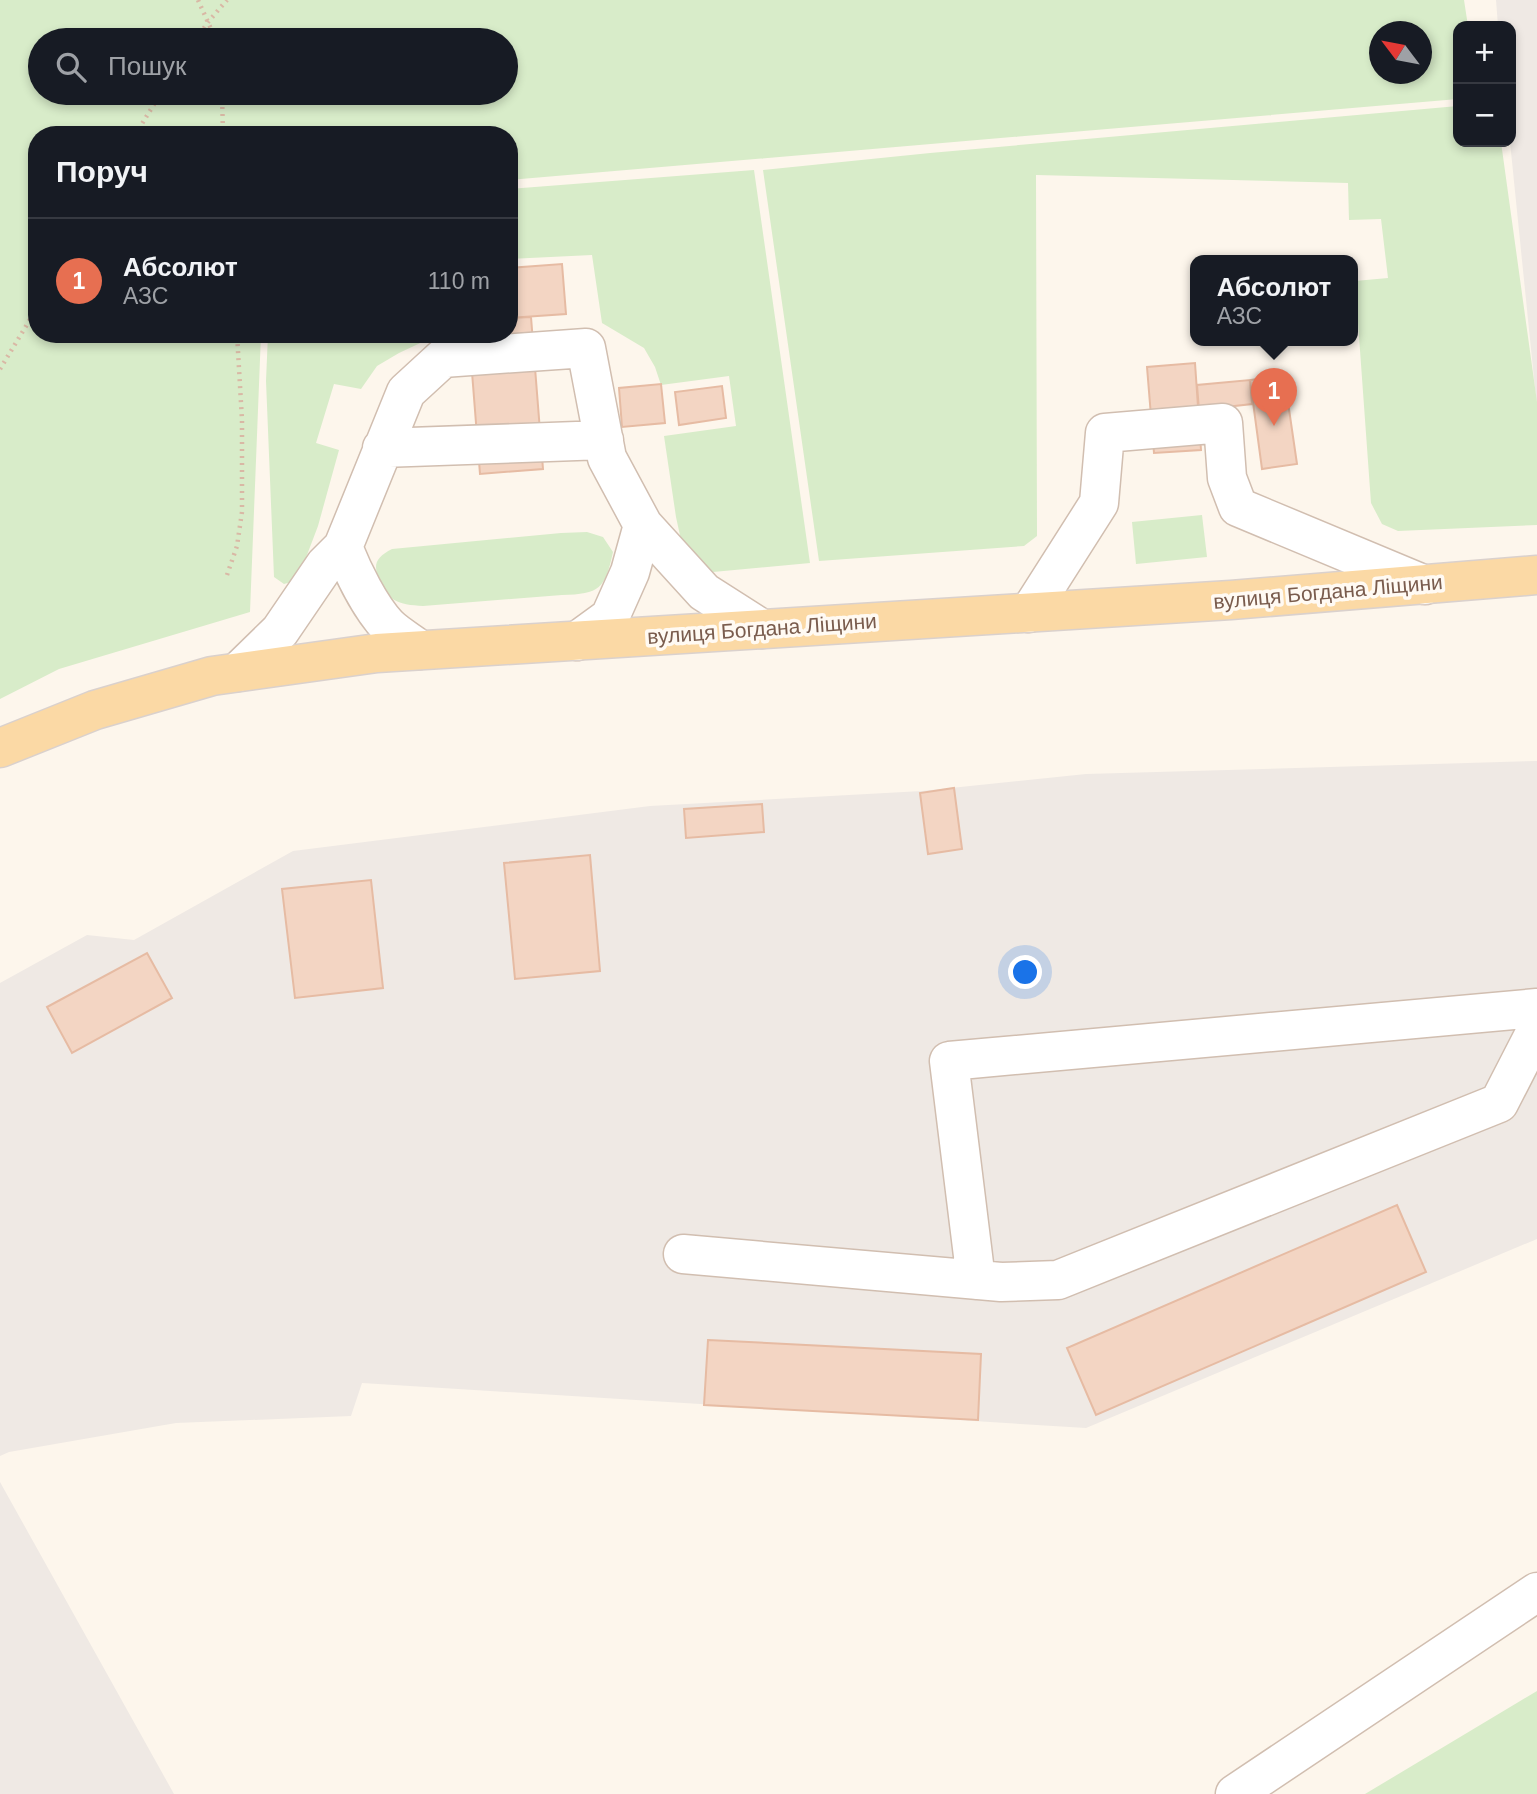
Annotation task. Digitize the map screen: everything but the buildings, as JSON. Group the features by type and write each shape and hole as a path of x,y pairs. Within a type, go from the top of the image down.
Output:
{"main road":[{"name":"вулиця Богдана Ліщини","path":"0,748 95,710 212,676 376,653 1266,598 1537,575"}],"lane":[{"path":"238,672 280,631 326,565 343,547 406,392 443,358 586,348 607,458 643,525 704,592 762,629"},
{"path":"1029,613 1099,503 1104,433 1223,423 1227,478 1238,507 1425,584"},
{"path":"383,448 604,440"},
{"path":"577,641 610,617 630,572 643,525"},
{"path":"343,547 368,598 388,626 420,650"},
{"path":"976,1280 949,1061 1537,1008"},
{"path":"683,1254 1001,1282 1058,1280 1499,1103 1537,1029"},
{"path":"1235,1794 1537,1592"}],"path":[{"path":"198,0 211,28"},
{"path":"204,28 227,0"},
{"path":"141,126 154,105"},
{"path":"222,105 223,126"},
{"path":"0,369 28,323"},
{"path":"227,575 237,546 242,512 242,420 238,343"}],"shaded area":[{"path":"1496,0 1537,0 1537,408 1511,147 1516,147 1516,21 1498,21"},
{"path":"1537,761 1537,1239 1086,1428 362,1383 351,1416 176,1423 9,1452 0,1456 0,983 87,935 134,940 293,851 650,806 922,791 1086,774"},
{"path":"0,1482 174,1794 0,1794"}],"green space":[{"path":"0,0 1464,0 1467,21 1453,21 1453,99 518,179 518,126 28,126 28,343 261,343 250,612 59,669 0,699"},
{"path":"1453,106 1453,147 1502,147 1537,402 1537,525 1398,531 1382,524 1371,503 1358,323 1358,281 1388,278 1381,219 1349,220 1348,183 1036,175 1037,536 1024,546 819,561 763,170"},
{"path":"754,170 810,563 713,572 693,560 681,540 664,436 736,426 729,376 661,385 644,348 602,323 592,255 518,259 518,188"},
{"path":"268,343 420,343 377,366 361,389 334,384 316,443 339,450 318,526 299,576 284,584 274,577 266,381"},
{"path":"1202,515 1207,557 1136,564 1132,522"},
{"path":"587,532 603,537 613,552 603,582 593,591 585,593 414,605 391,598 376,568 381,556 392,549"},
{"path":"1537,1691 1537,1794 1365,1794"}],"place":[{"name":"Абсолют","path":"1274,426"}]}
